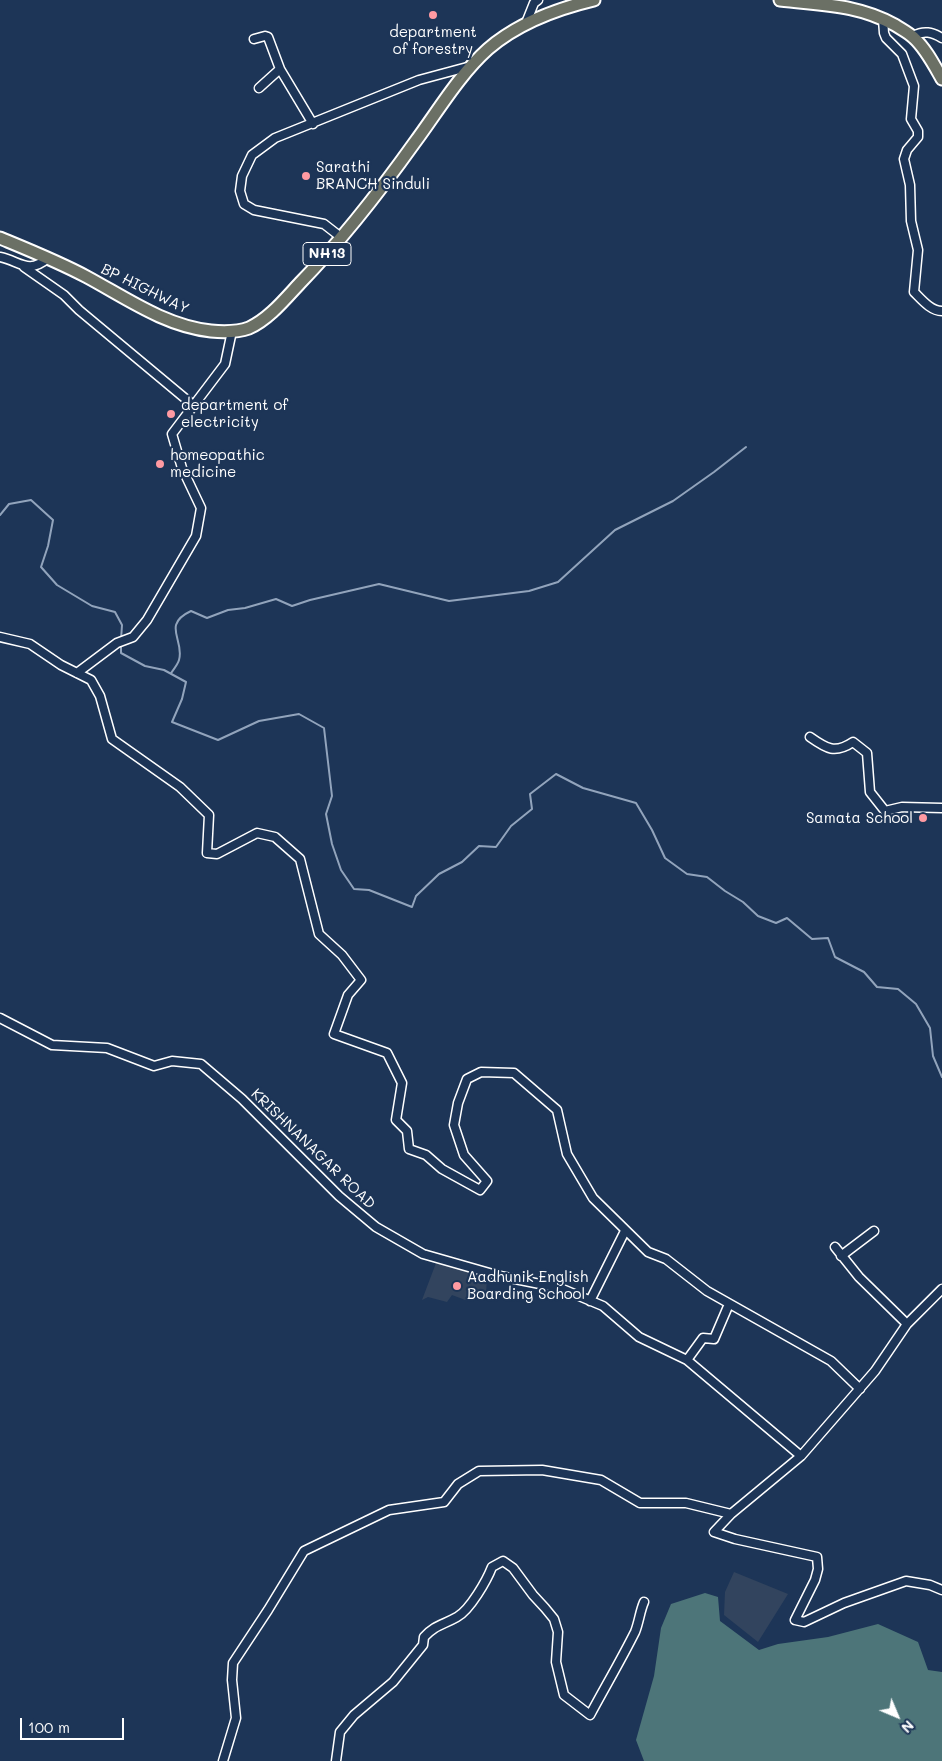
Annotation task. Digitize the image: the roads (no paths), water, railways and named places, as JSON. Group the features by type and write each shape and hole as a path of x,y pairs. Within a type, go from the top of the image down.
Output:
{"highway":[{"name":"BP HIGHWAY","path":"0,238 48,258 170,320 206,330 232,331 248,328 264,318 280,304 342,238 460,80 487,50 526,23 594,0"},
{"path":"780,0 839,6 883,19 913,36 931,59 942,79"}],"street":[{"path":"526,23 534,3 538,0"},
{"path":"883,19 886,38 902,54 914,86 911,119 918,131 918,137 907,150 904,159 910,185 911,221 918,250 914,292 927,305 937,311 942,311"},
{"path":"913,36 929,32 942,38"},
{"path":"254,39 265,36 268,38 280,69 313,124"},
{"path":"342,238 324,224 254,210 244,204 240,191 242,176 252,155 275,138 419,80 473,65"},
{"path":"259,88 280,69"},
{"path":"0,257 16,262 64,295 79,310 193,405"},
{"path":"24,267 32,266 48,258"},
{"path":"77,673 118,643 133,636 147,620 196,536 201,508 182,468 172,434 225,364 232,331"},
{"path":"0,637 30,644 61,665 91,680 100,696 112,739 180,787 210,815 207,853 218,854 256,833 276,837 300,859 319,934 342,955 361,980 348,995 334,1034 387,1053 402,1083 396,1120 407,1131 409,1149 426,1155 442,1169 480,1190 488,1181 464,1155 454,1124 458,1103 467,1079 481,1072 514,1073 557,1110 567,1154 594,1198 648,1252 666,1259 707,1291 831,1361 860,1389"},
{"path":"810,737 822,746 833,750 845,747 853,742 867,753 870,792 885,811 902,806 942,808"},
{"name":"KRISHNANAGAR ROAD","path":"0,1018 52,1045 107,1048 154,1066 172,1061 200,1064 242,1099 339,1196 376,1228 423,1254 500,1276 560,1288 603,1306 639,1337 687,1360 801,1456"},
{"path":"590,1301 625,1230"},
{"path":"841,1256 874,1231"},
{"path":"835,1247 860,1277 907,1324"},
{"path":"942,1289 907,1324 886,1357 801,1456 731,1514 714,1532 736,1539 817,1556 818,1569 815,1580 796,1620 804,1622 844,1603 906,1581 930,1585 942,1590"},
{"path":"687,1360 703,1338 714,1339 729,1304"},
{"path":"223,1761 236,1718 232,1680 233,1663 304,1551 389,1510 444,1502 458,1484 479,1471 542,1470 601,1480 640,1503 686,1503 731,1514"},
{"path":"336,1761 340,1732 354,1715 393,1682 424,1645 424,1637 429,1632 436,1626 458,1617 466,1610 489,1575 492,1567 503,1561 513,1568 554,1619 558,1632 556,1662 564,1695 590,1715 610,1681 636,1629 644,1602"}],"waterway":[{"path":"171,673 178,662 180,653 176,633 177,622 182,616 191,611 207,618 228,610 245,608 276,599 292,606 379,584 449,601 529,591 558,582 615,530 673,501 746,447"},
{"path":"0,515 9,504 31,500 53,520 48,546 41,567 57,585 92,606 115,612 122,625 121,640"},
{"path":"121,645 121,653 145,666 164,670 186,682 182,699 172,722 218,740 259,721 299,714 324,728 332,796 326,814 332,844 341,870 354,889 369,890 412,907 416,896 439,874 462,862 479,846 496,847 511,826 532,809 530,794 556,774 583,788 636,803 652,830 665,858 687,874 707,877 743,902 758,916 776,923 787,918 812,939 828,938 835,957 864,972 877,987 898,989 916,1004 930,1028 933,1056 942,1077"}],"place":[{"name":"department of forestry","path":"433,15"},
{"name":"Sarathi BRANCH Sinduli","path":"306,176"},
{"name":"department of electricity","path":"171,414"},
{"name":"homeopathic medicine","path":"160,464"},
{"name":"Samata School","path":"923,818"},
{"name":"Aadhunik English Boarding School","path":"457,1286"}]}
